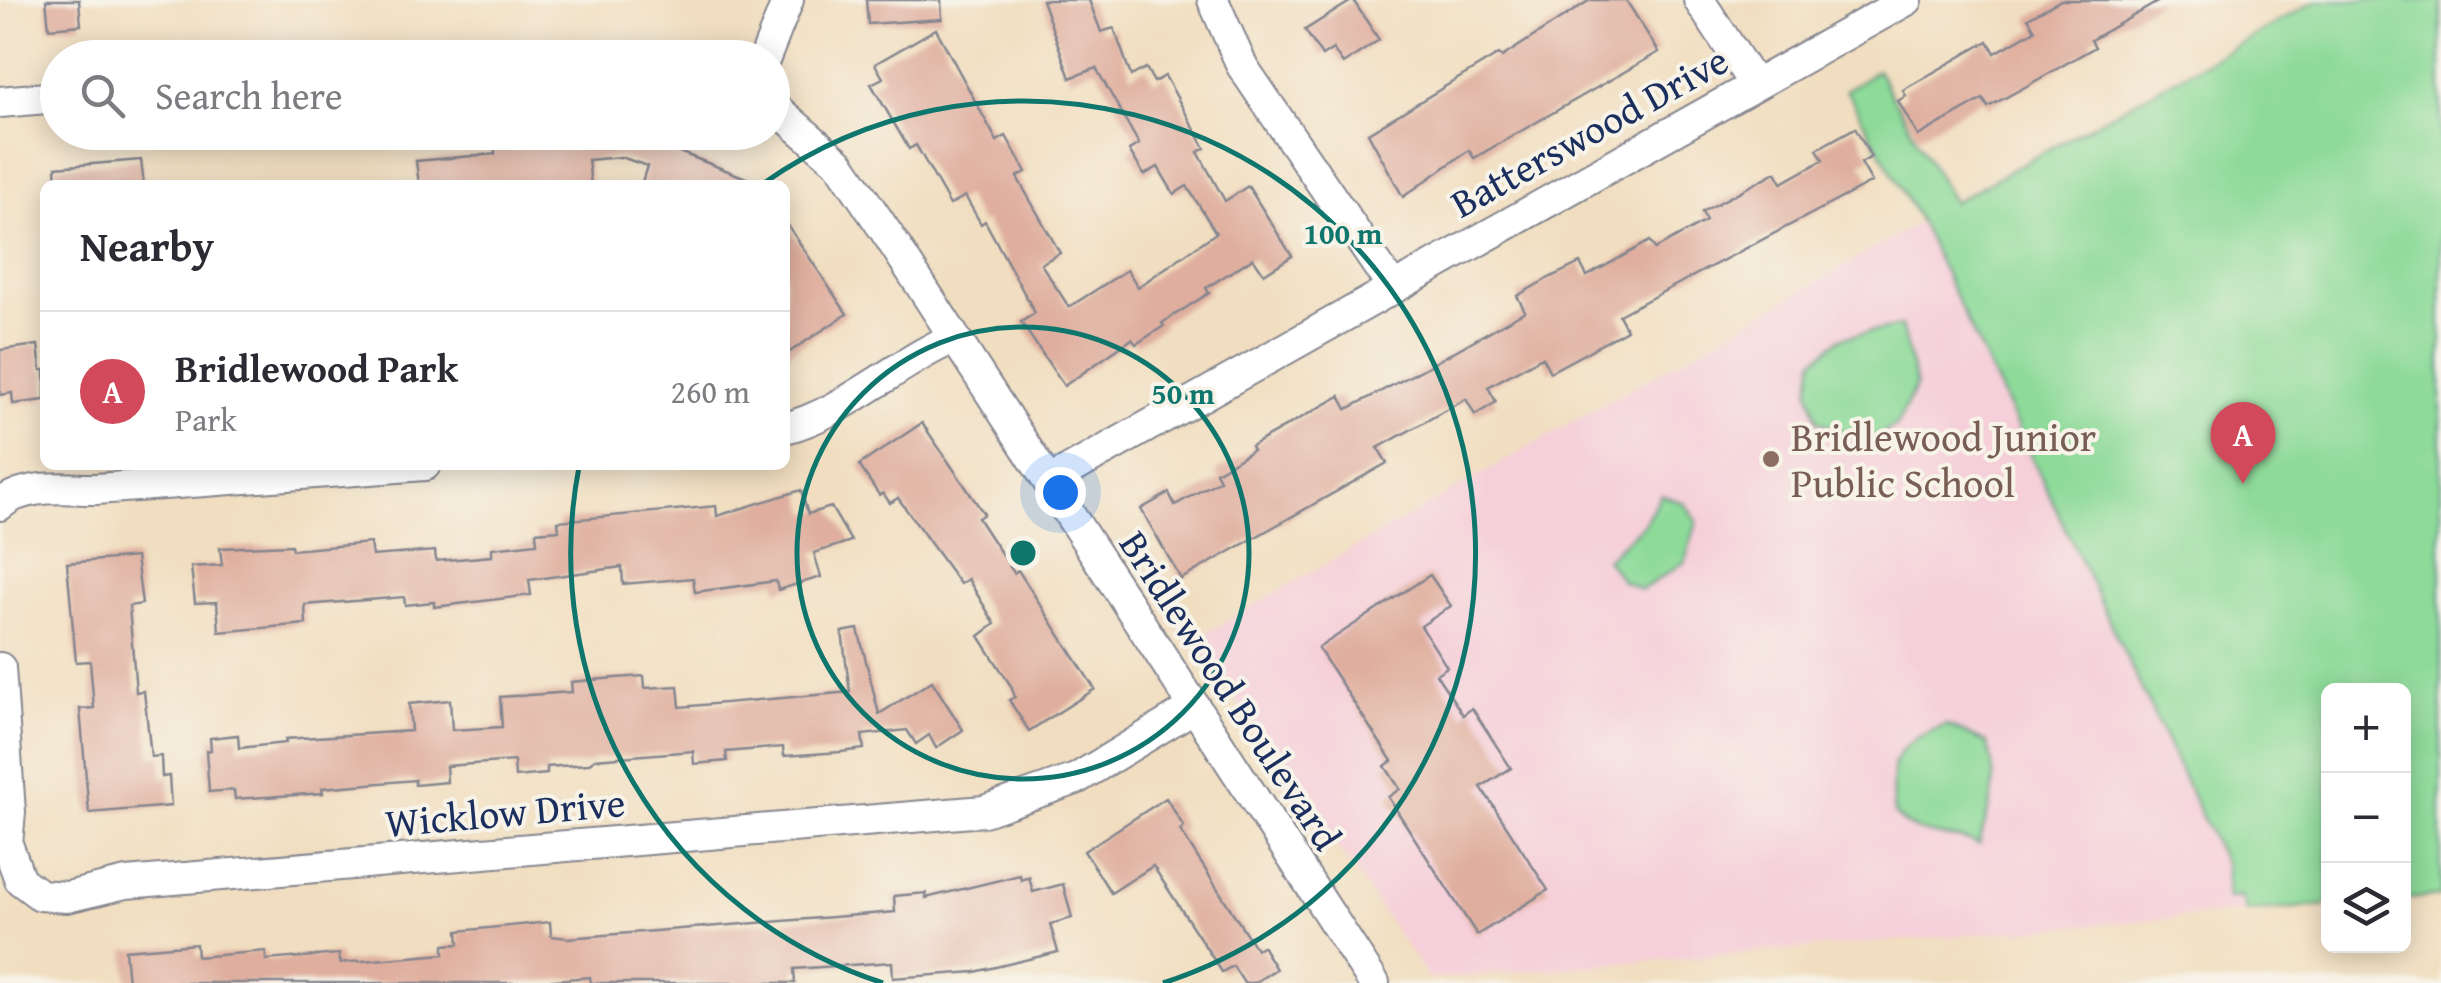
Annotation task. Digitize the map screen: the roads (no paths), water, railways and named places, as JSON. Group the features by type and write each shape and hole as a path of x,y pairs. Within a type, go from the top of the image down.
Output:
{"street":[{"path":"771,40 788,0"},
{"path":"1213,0 1242,66 1393,288"},
{"path":"1699,0 1754,84"},
{"name":"Batterswood Drive","path":"1050,481 1907,0"},
{"path":"0,102 40,99"},
{"name":"Bridlewood Boulevard","path":"790,121 840,164 1374,983"},
{"path":"790,426 822,414 922,352 954,338"},
{"path":"0,505 10,496 54,488 96,490 358,470"},
{"name":"Wicklow Drive","path":"0,668 10,812 6,844 20,880 40,895 68,897 126,882 984,812 1076,778 1193,708"}],"place":[{"name":"Bridlewood Junior Public School","path":"1771,459"},
{"name":"Bridlewood Park","path":"2243,484"}]}
